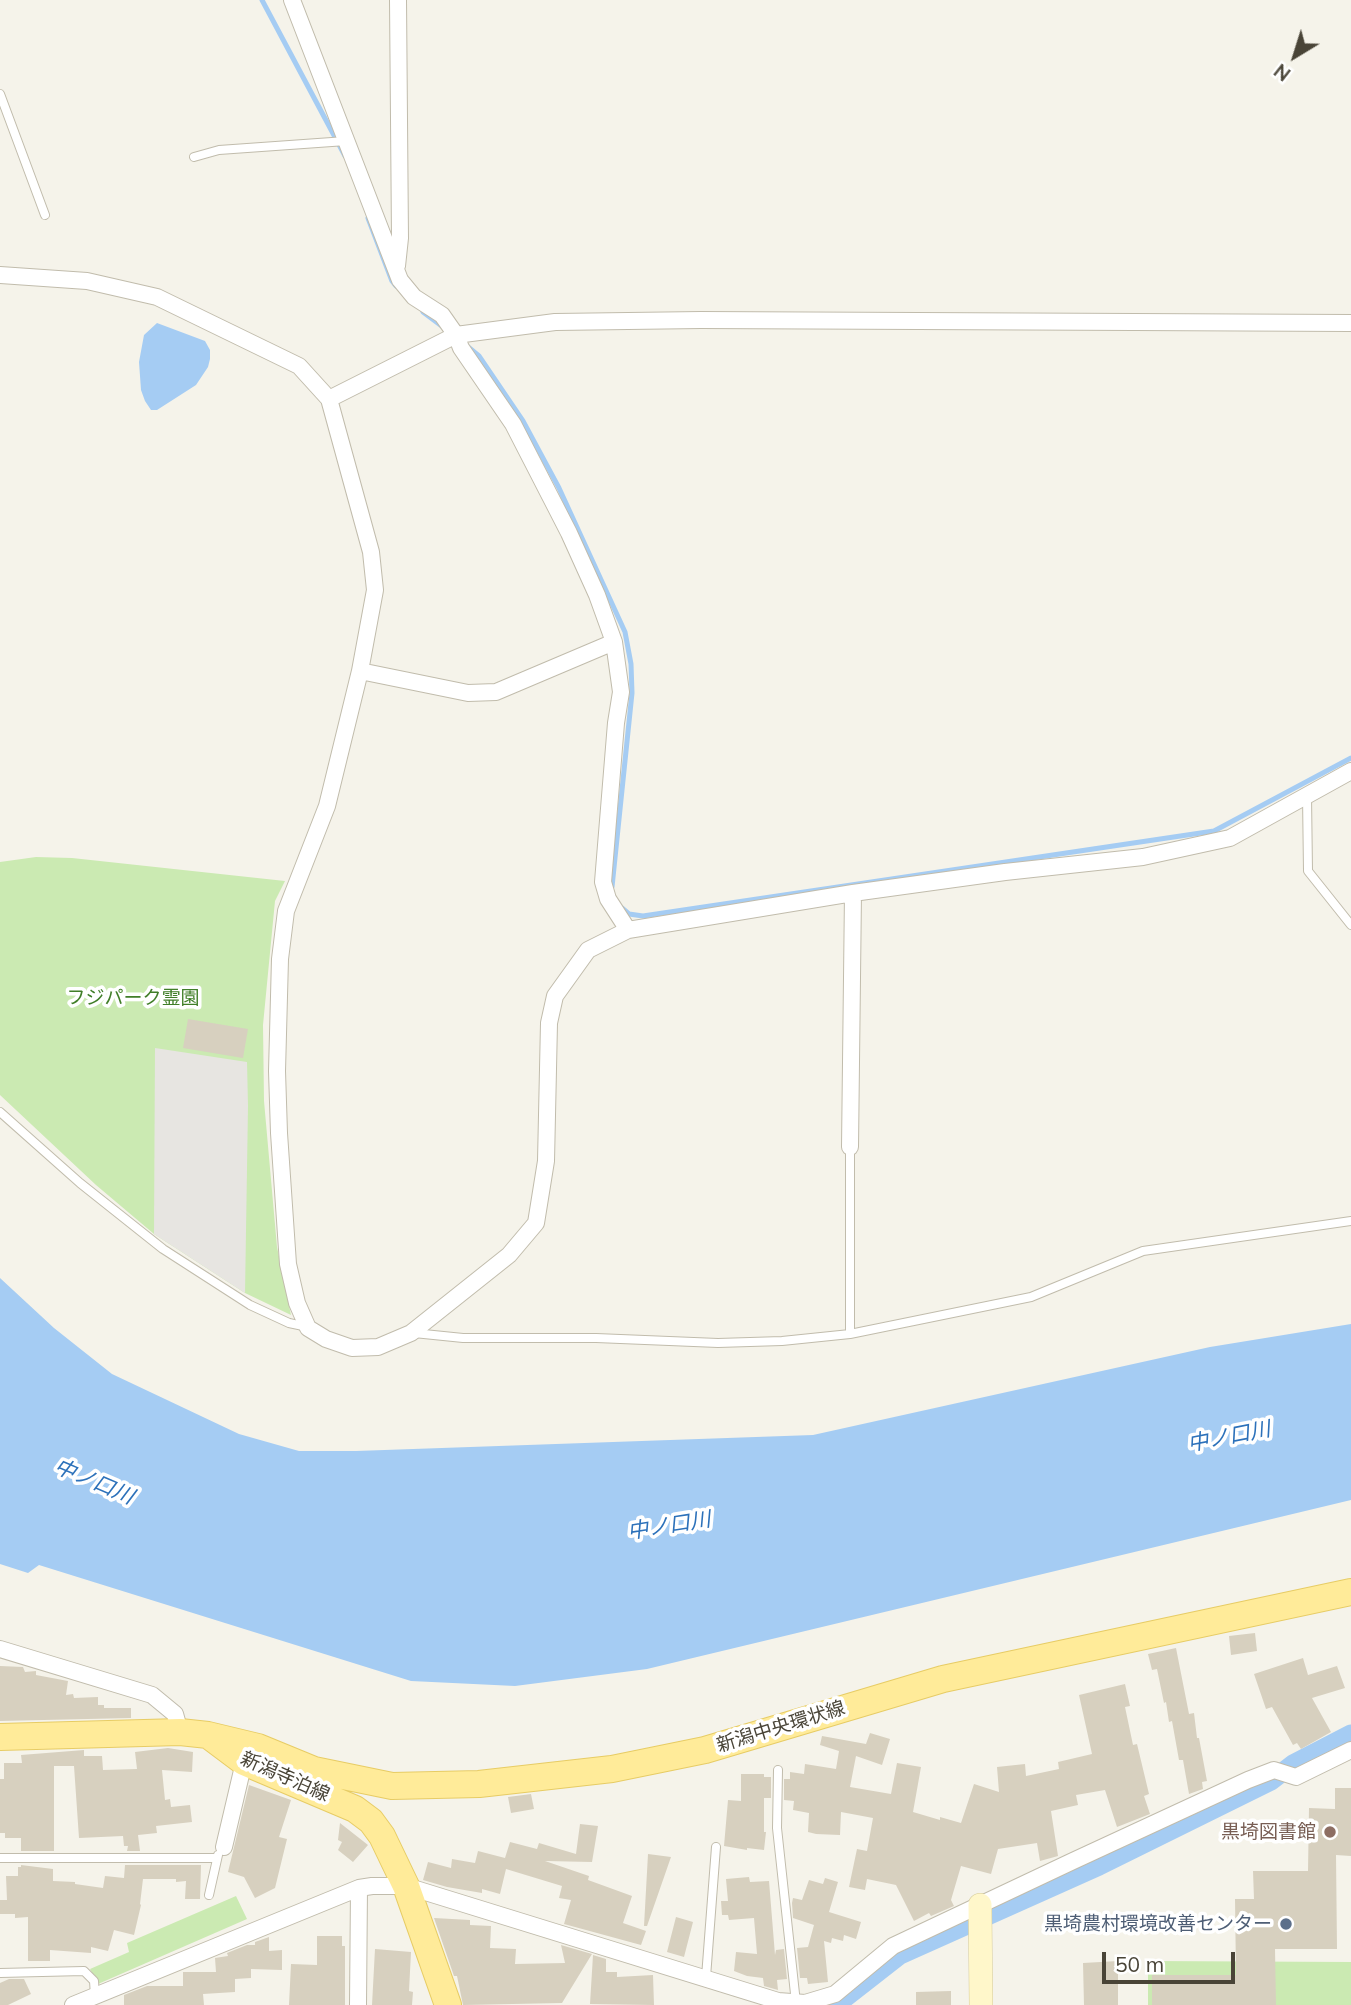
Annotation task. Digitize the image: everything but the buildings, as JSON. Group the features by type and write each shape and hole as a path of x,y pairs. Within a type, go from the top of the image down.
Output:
{"main road":[{"name":"新潟中央環状線","path":"208,1735 258,1747 314,1770 392,1786 479,1784 612,1769 705,1750 943,1679 1351,1592"},
{"path":"0,1737 180,1732 208,1735"},
{"name":"新潟寺泊線","path":"208,1735 244,1762 338,1800 372,1821 406,1886 448,2005"}],"street":[{"path":"292,0 382,235 397,266 400,280 414,297 442,315 513,424 544,482 597,595 614,642 621,692 603,882 608,899 628,930"},
{"path":"397,266 400,238 398,0"},
{"path":"0,275 87,281 157,297 299,366 329,399 371,552 375,590 360,671 327,806 286,911 280,959 277,1071 288,1264 297,1303 308,1328 326,1339 352,1348 377,1347 411,1333 509,1255 536,1223 547,1161 549,1023 555,996 588,950 628,930 853,893 1004,872 1143,857 1230,838 1351,771"},
{"path":"329,399 456,335 555,322 866,320 1351,323"},
{"path":"360,671 468,693 496,692 614,642"},
{"path":"850,1147 853,893"},
{"path":"0,1649 152,1695 175,1714 180,1732"},
{"path":"73,2005 372,1885 406,1886 778,2001 802,2004 835,1994 893,1946 1248,1780 1273,1770 1296,1777 1351,1751"},
{"path":"220,1853 244,1762"},
{"path":"358,2005 359,1888"},
{"path":"980,1906 981,2005"}],"lane":[{"path":"0,94 46,215"},
{"path":"194,157 219,150 346,141"},
{"path":"1307,795 1308,871 1351,925"},
{"path":"0,1112 80,1183 163,1249 250,1305 289,1323 308,1328"},
{"path":"850,1147 850,1334"},
{"path":"411,1333 463,1338 596,1338 718,1343 782,1341 850,1334 1031,1297 1143,1251 1351,1221"},
{"path":"778,1770 777,1828 802,2004"},
{"path":"706,1977 716,1847"},
{"path":"0,1858 220,1853 209,1895"},
{"path":"0,1973 84,1971 94,1981 95,1996"}],"green space":[{"name":"フジパーク霊園","path":"36,857 72,858 285,881 275,901 263,1025 264,1101 277,1247 291,1315 245,1293 154,1234 96,1185 0,1095 0,862"},
{"path":"236,1896 247,1919 98,1984 90,1969 129,1952 127,1943"},
{"path":"1148,1961 1351,1962 1351,2005 1148,2005"}],"shaded area":[{"path":"155,1048 247,1062 245,1293 154,1234"}],"water":[{"path":"157,323 205,341 210,350 210,359 196,385 157,410 151,410 141,390 139,362 144,335"},
{"name":"中ノ口川","path":"0,1278 54,1328 112,1374 239,1434 299,1451 813,1435 1210,1347 1351,1324 1351,1500 647,1669 515,1686 411,1681 39,1565 28,1573 0,1564"}],"waterway":[{"path":"262,0 345,156"},
{"path":"368,218 396,286"},
{"path":"423,312 443,327"},
{"path":"467,346 479,356 523,421 559,488 625,632 631,664 632,693 612,887"},
{"path":"622,908 629,914 643,916 1214,831 1351,758"},
{"path":"836,2005 900,1955 1099,1866 1271,1781 1293,1764 1351,1734"}],"place":[{"name":"黒埼図書館","path":"1330,1832"},
{"name":"黒埼農村環境改善センター","path":"1286,1924"}]}
